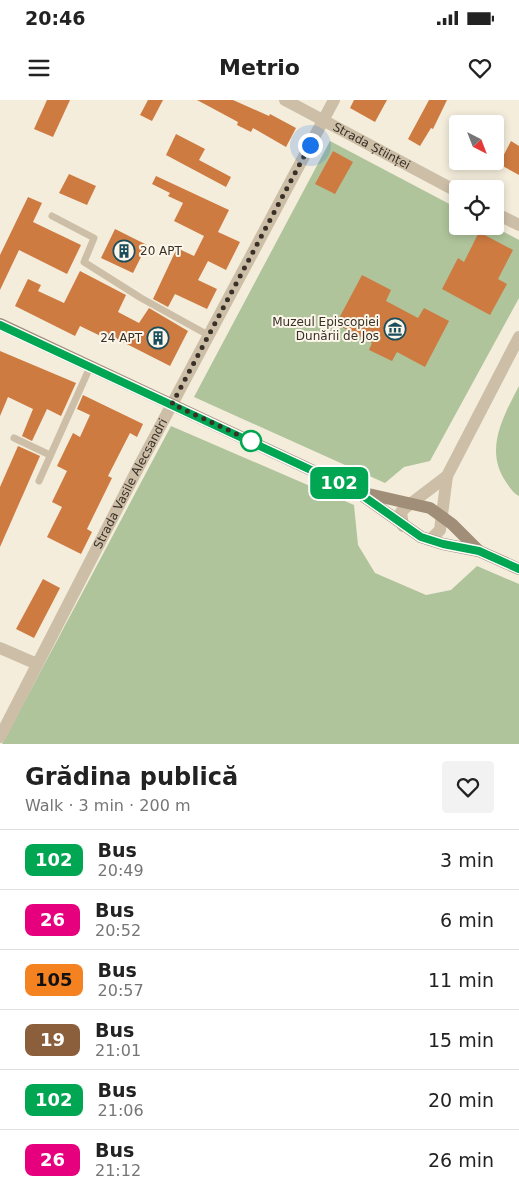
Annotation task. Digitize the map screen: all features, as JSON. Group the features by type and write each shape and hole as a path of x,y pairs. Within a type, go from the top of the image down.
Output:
{"main road":[{"path":"0,324 90,368 172,404 356,491 413,533 430,540 479,551 519,569"},
{"path":"356,491 430,508 442,516 479,551"}],"street":[{"name":"Strada Științei","path":"285,100 449,187"},
{"name":"Strada Vasile Alecsandri","path":"0,737 208,335 334,100"},
{"path":"504,217 519,225"},
{"path":"430,540 440,530 447,476 519,337"},
{"path":"402,526 401,512 447,476"},
{"path":"0,648 37,664"}],"lane":[{"path":"52,216 94,238 84,262 141,298 208,335"},
{"path":"39,481 90,368"},
{"path":"14,438 50,454"}],"green space":[{"path":"330,141 449,204 449,235 504,235 504,232 519,240 519,298 430,461 404,467 385,483 194,397"},
{"path":"519,386 519,496 510,488 500,470 496,458 496,446 502,422"},
{"path":"171,426 354,505 358,545 375,573 426,595 451,590 477,566 519,584 519,744 2,744"}],"building":[{"path":"47,100 70,100 53,137 34,129"},
{"path":"148,100 163,100 152,121 140,115"},
{"path":"197,100 233,100 269,116 270,114 296,128 286,147 253,128 251,132 237,125 238,122"},
{"path":"354,100 387,100 375,122 350,108"},
{"path":"429,100 447,100 433,129 431,128 420,146 408,139"},
{"path":"176,134 205,149 199,160 231,177 226,187 166,155"},
{"path":"511,141 519,146 519,175 504,167 504,154"},
{"path":"333,151 353,162 335,194 315,184"},
{"path":"69,174 96,186 87,205 59,193"},
{"path":"156,176 229,210 218,232 240,242 226,270 208,261 198,280 217,289 207,309 175,294 168,307 153,299 177,248 194,256 204,236 174,221 183,203 168,196 170,193 152,184"},
{"path":"28,197 42,203 33,222 81,245 67,274 19,250 0,290 0,255"},
{"name":"20 APT","path":"115,229 147,245 133,273 101,258"},
{"path":"478,235 485,235 513,250 498,279 507,284 490,315 442,289 458,258 464,262"},
{"path":"80,271 126,295 118,312 139,323 149,308 188,331 170,366 113,337 111,341 80,326 75,336 15,306 28,279 41,285 38,291 64,303"},
{"name":"Muzeul Episcopiei Dunării de Jos","path":"362,275 391,290 386,301 418,318 424,308 449,321 425,367 397,352 392,361 369,350 372,343 336,324"},
{"path":"0,351 76,383 61,416 47,409 32,441 22,436 33,409 8,397 0,416"},
{"path":"83,395 143,424 137,437 130,433 108,476 112,478 87,529 92,532 81,554 47,537 62,507 52,502 67,471 57,466 73,433 80,437 90,415 77,409"},
{"path":"18,446 40,456 0,547 0,487"},
{"path":"43,579 60,588 34,638 16,629"}],"bus line":[{"name":"102","path":"0,325 356,491 421,537 463,549 479,551 519,569"}],"place":[{"name":"20 APT","path":"124,251"},
{"name":"Muzeul Episcopiei Dunării de Jos","path":"395,329"},
{"name":"24 APT","path":"158,338"}],"route":[{"path":"251,441 256,443 172,404 310,145"}]}
